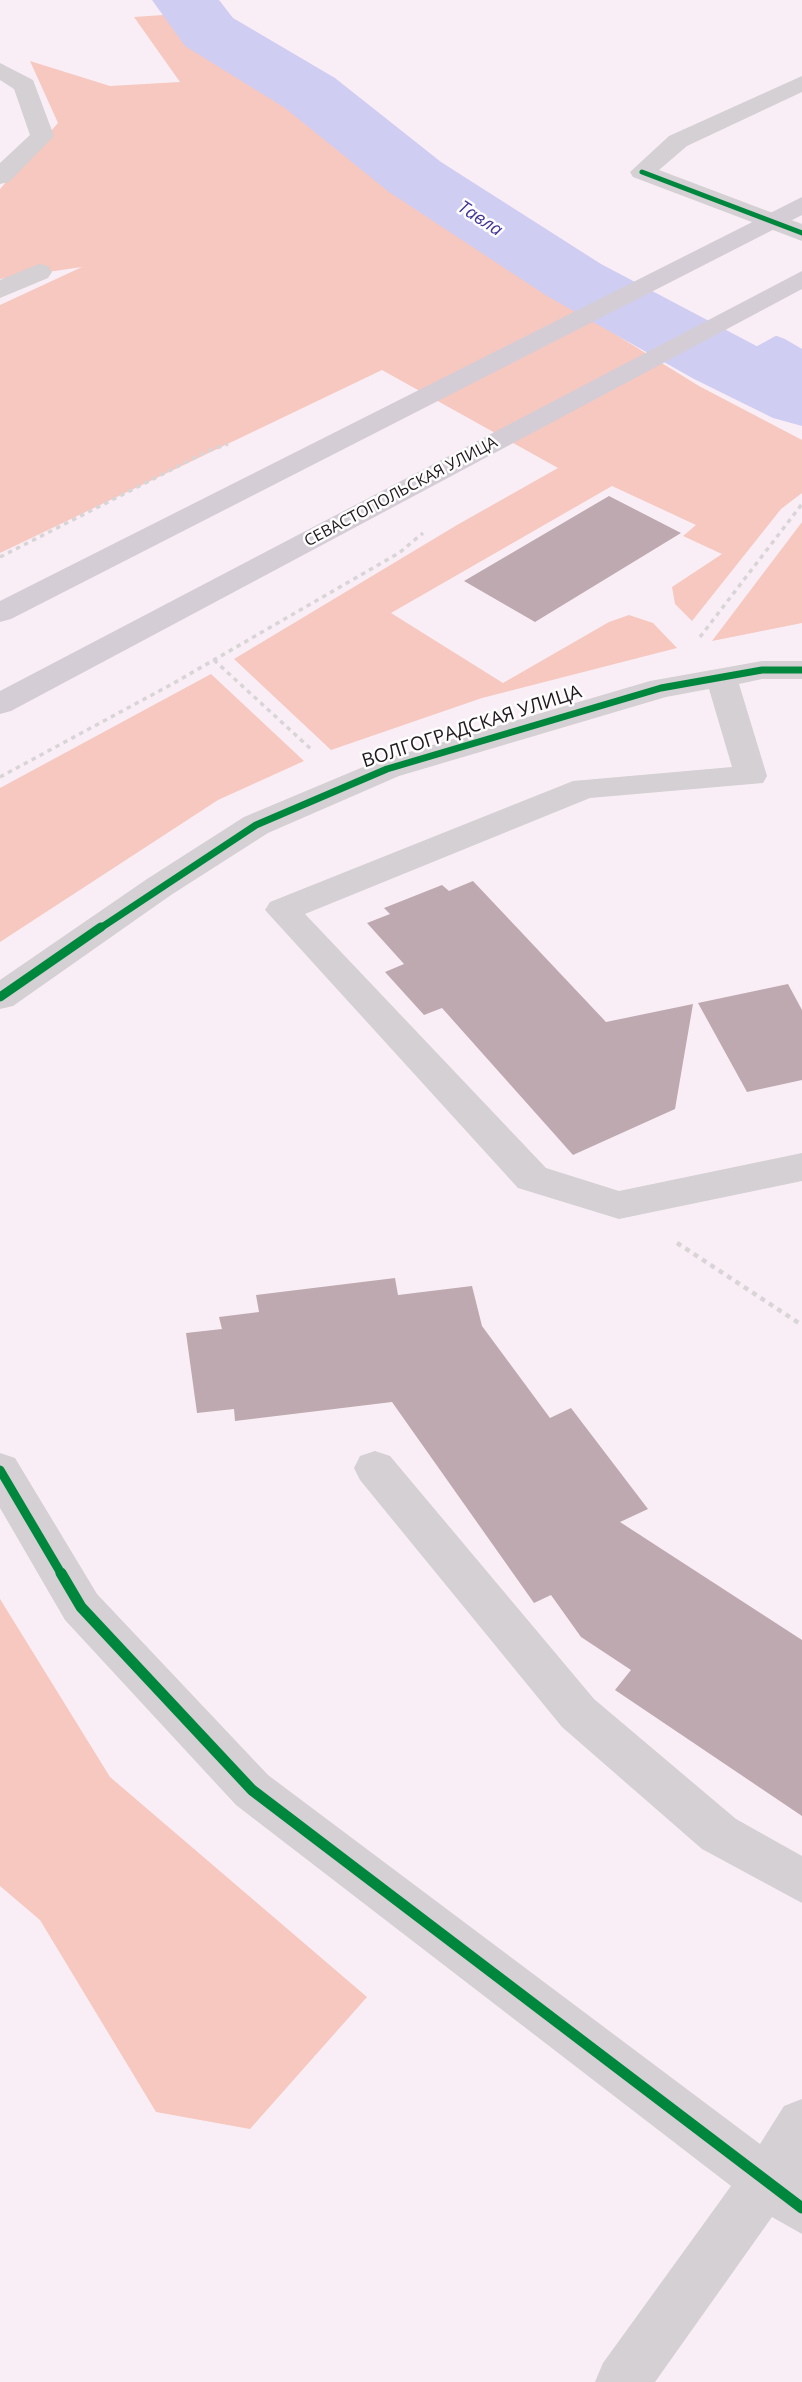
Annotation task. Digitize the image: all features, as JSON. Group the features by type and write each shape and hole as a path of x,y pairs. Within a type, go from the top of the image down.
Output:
{"main road":[{"path":"0,613 802,205"},
{"name":"СЕВАСТОПОЛЬСКАЯ УЛИЦА","path":"0,704 802,279"}],"street":[{"path":"0,70 25,85 42,135 0,177"},
{"path":"802,83 678,141 642,172 802,233"},
{"path":"0,290 39,272"},
{"name":"ВОЛГОГРАДСКАЯ УЛИЦА","path":"0,997 159,887 256,825 387,769 661,688 762,670 802,670"},
{"path":"721,677 751,776 585,789 282,910 532,1178 619,1205 802,1167"},
{"path":"374,1468 578,1713 719,1834 802,1881"},
{"path":"0,1471 81,1607 252,1790 784,2195"},
{"path":"622,2382 784,2195 802,2123"}],"path":[{"path":"661,688 802,505"},
{"path":"0,777 214,660 399,553 429,528"},
{"path":"214,660 319,756"},
{"path":"619,1205 802,1325"}],"shaded area":[{"path":"163,15 308,111 503,265 699,386 802,440 802,493 781,509 692,621 675,604 672,587 722,554 683,536 696,525 612,486 391,613 503,683 609,622 629,615 653,623 677,648 482,698 331,750 234,659 457,525 558,468 382,370 0,553 0,305 82,267 0,279 0,189 58,123 30,61 110,86 180,82 134,17"},
{"path":"802,522 802,623 712,641"},
{"path":"211,674 304,761 218,800 0,942 0,788"},
{"path":"0,1599 110,1777 367,1997 250,2129 156,2112 40,1920 0,1886"}],"water":[{"path":"415,177 486,210 580,264 785,339 802,349 802,417 719,373 541,270 451,208"}],"pier":[{"path":"605,269 781,333 710,372 566,289"}],"building":[{"path":"609,496 681,533 535,622 464,581"},
{"path":"473,881 606,1022 693,1004 675,1109 573,1155 442,1008 424,1015 385,972 404,964 367,923 390,914 384,908 442,885 449,891"},
{"path":"788,984 802,1010 802,1080 747,1092 698,1003"},
{"path":"395,1278 398,1295 472,1286 482,1326 550,1418 571,1408 648,1509 620,1522 802,1640 802,1816 615,1690 631,1670 581,1637 551,1595 534,1603 392,1402 235,1421 234,1409 197,1413 186,1333 222,1329 219,1317 259,1312 256,1295"}],"waterway":[{"name":"Тавла","path":"185,0 209,32 310,93 415,177 574,280 722,362 802,401"}],"cycle path":[{"path":"642,172 802,233"},
{"path":"0,997 159,887 256,825 387,769 661,688 762,670 802,670"},
{"path":"0,1470 81,1607 252,1790 802,2208"}]}
